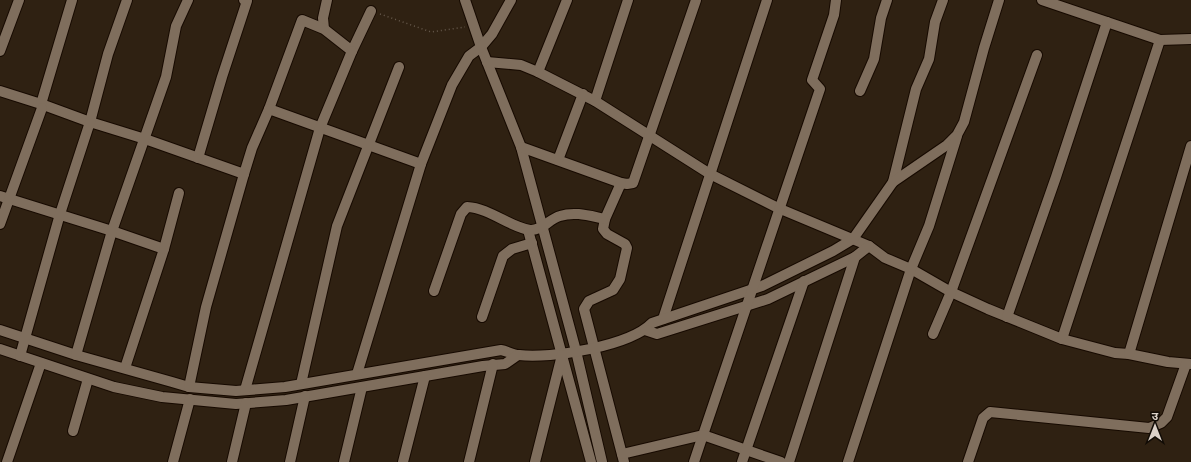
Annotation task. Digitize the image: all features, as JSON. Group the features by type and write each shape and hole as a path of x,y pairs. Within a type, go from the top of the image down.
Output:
{"street":[{"path":"0,51 19,0"},
{"path":"0,224 4,197 42,106 72,0"},
{"path":"20,356 60,214 90,122 108,54 126,0"},
{"path":"76,355 112,231 166,77 176,26 188,0"},
{"path":"198,158 222,77 247,1 244,0"},
{"path":"324,29 323,18 327,0"},
{"path":"465,0 481,47 521,147 576,351 602,462"},
{"path":"357,374 420,164 452,85 469,56 481,47 492,34 510,0"},
{"path":"538,72 567,0"},
{"path":"595,101 628,0"},
{"path":"521,147 621,183 633,183 696,0"},
{"path":"663,319 767,0"},
{"path":"694,462 753,289 778,208 820,89 812,80 834,15 836,0"},
{"path":"860,91 874,59 881,18 887,0"},
{"path":"893,182 916,89 929,59 935,22 943,0"},
{"path":"848,462 911,269 929,226 957,136 964,122 999,0"},
{"path":"1042,0 1160,40 1191,40"},
{"path":"245,390 320,128 352,51 371,11"},
{"path":"189,387 206,307 252,148 269,109 302,20 324,29 352,51"},
{"path":"1007,317 1056,177 1107,22"},
{"path":"1062,339 1160,40"},
{"path":"933,334 951,292 1037,55"},
{"path":"488,62 521,65 583,94 710,174 778,208 853,238 869,246 885,258 911,269 951,292 1007,317 1062,339 1115,353 1189,364 1167,417 1161,423 1149,428 990,412 983,418 968,462"},
{"path":"301,384 337,226 399,67"},
{"path":"0,91 145,139 244,174"},
{"path":"558,160 583,94"},
{"path":"269,109 420,164"},
{"path":"0,330 76,355 189,387 245,390 301,384 501,350 518,355 562,353 594,349 645,330 652,323 753,289 833,251 853,238 893,182 947,145 957,136"},
{"path":"1128,354 1191,146"},
{"path":"621,183 605,219 603,229 607,234 624,244 627,248 617,285 614,290 589,301 584,309 623,458 703,435 781,462"},
{"path":"125,368 164,249 179,193"},
{"path":"4,197 164,249"},
{"path":"434,290 461,214 466,207 476,208 528,230 542,227 559,216 570,214 585,214 605,219"},
{"path":"528,230 591,462"},
{"path":"482,317 502,256 512,249 532,243"},
{"path":"645,330 657,334 768,299 855,257 869,246"},
{"path":"789,462 855,257"},
{"path":"742,462 804,281"},
{"path":"0,349 114,387 155,396 236,404 305,396 493,364 505,364 518,355"},
{"path":"534,462 562,353"},
{"path":"7,462 41,363"},
{"path":"469,462 493,364"},
{"path":"403,462 424,376"},
{"path":"73,431 88,379"},
{"path":"344,462 362,387"},
{"path":"290,462 305,396"},
{"path":"173,462 190,399"},
{"path":"232,462 246,403"}],"path":[{"path":"371,11 431,32 473,25"}]}
